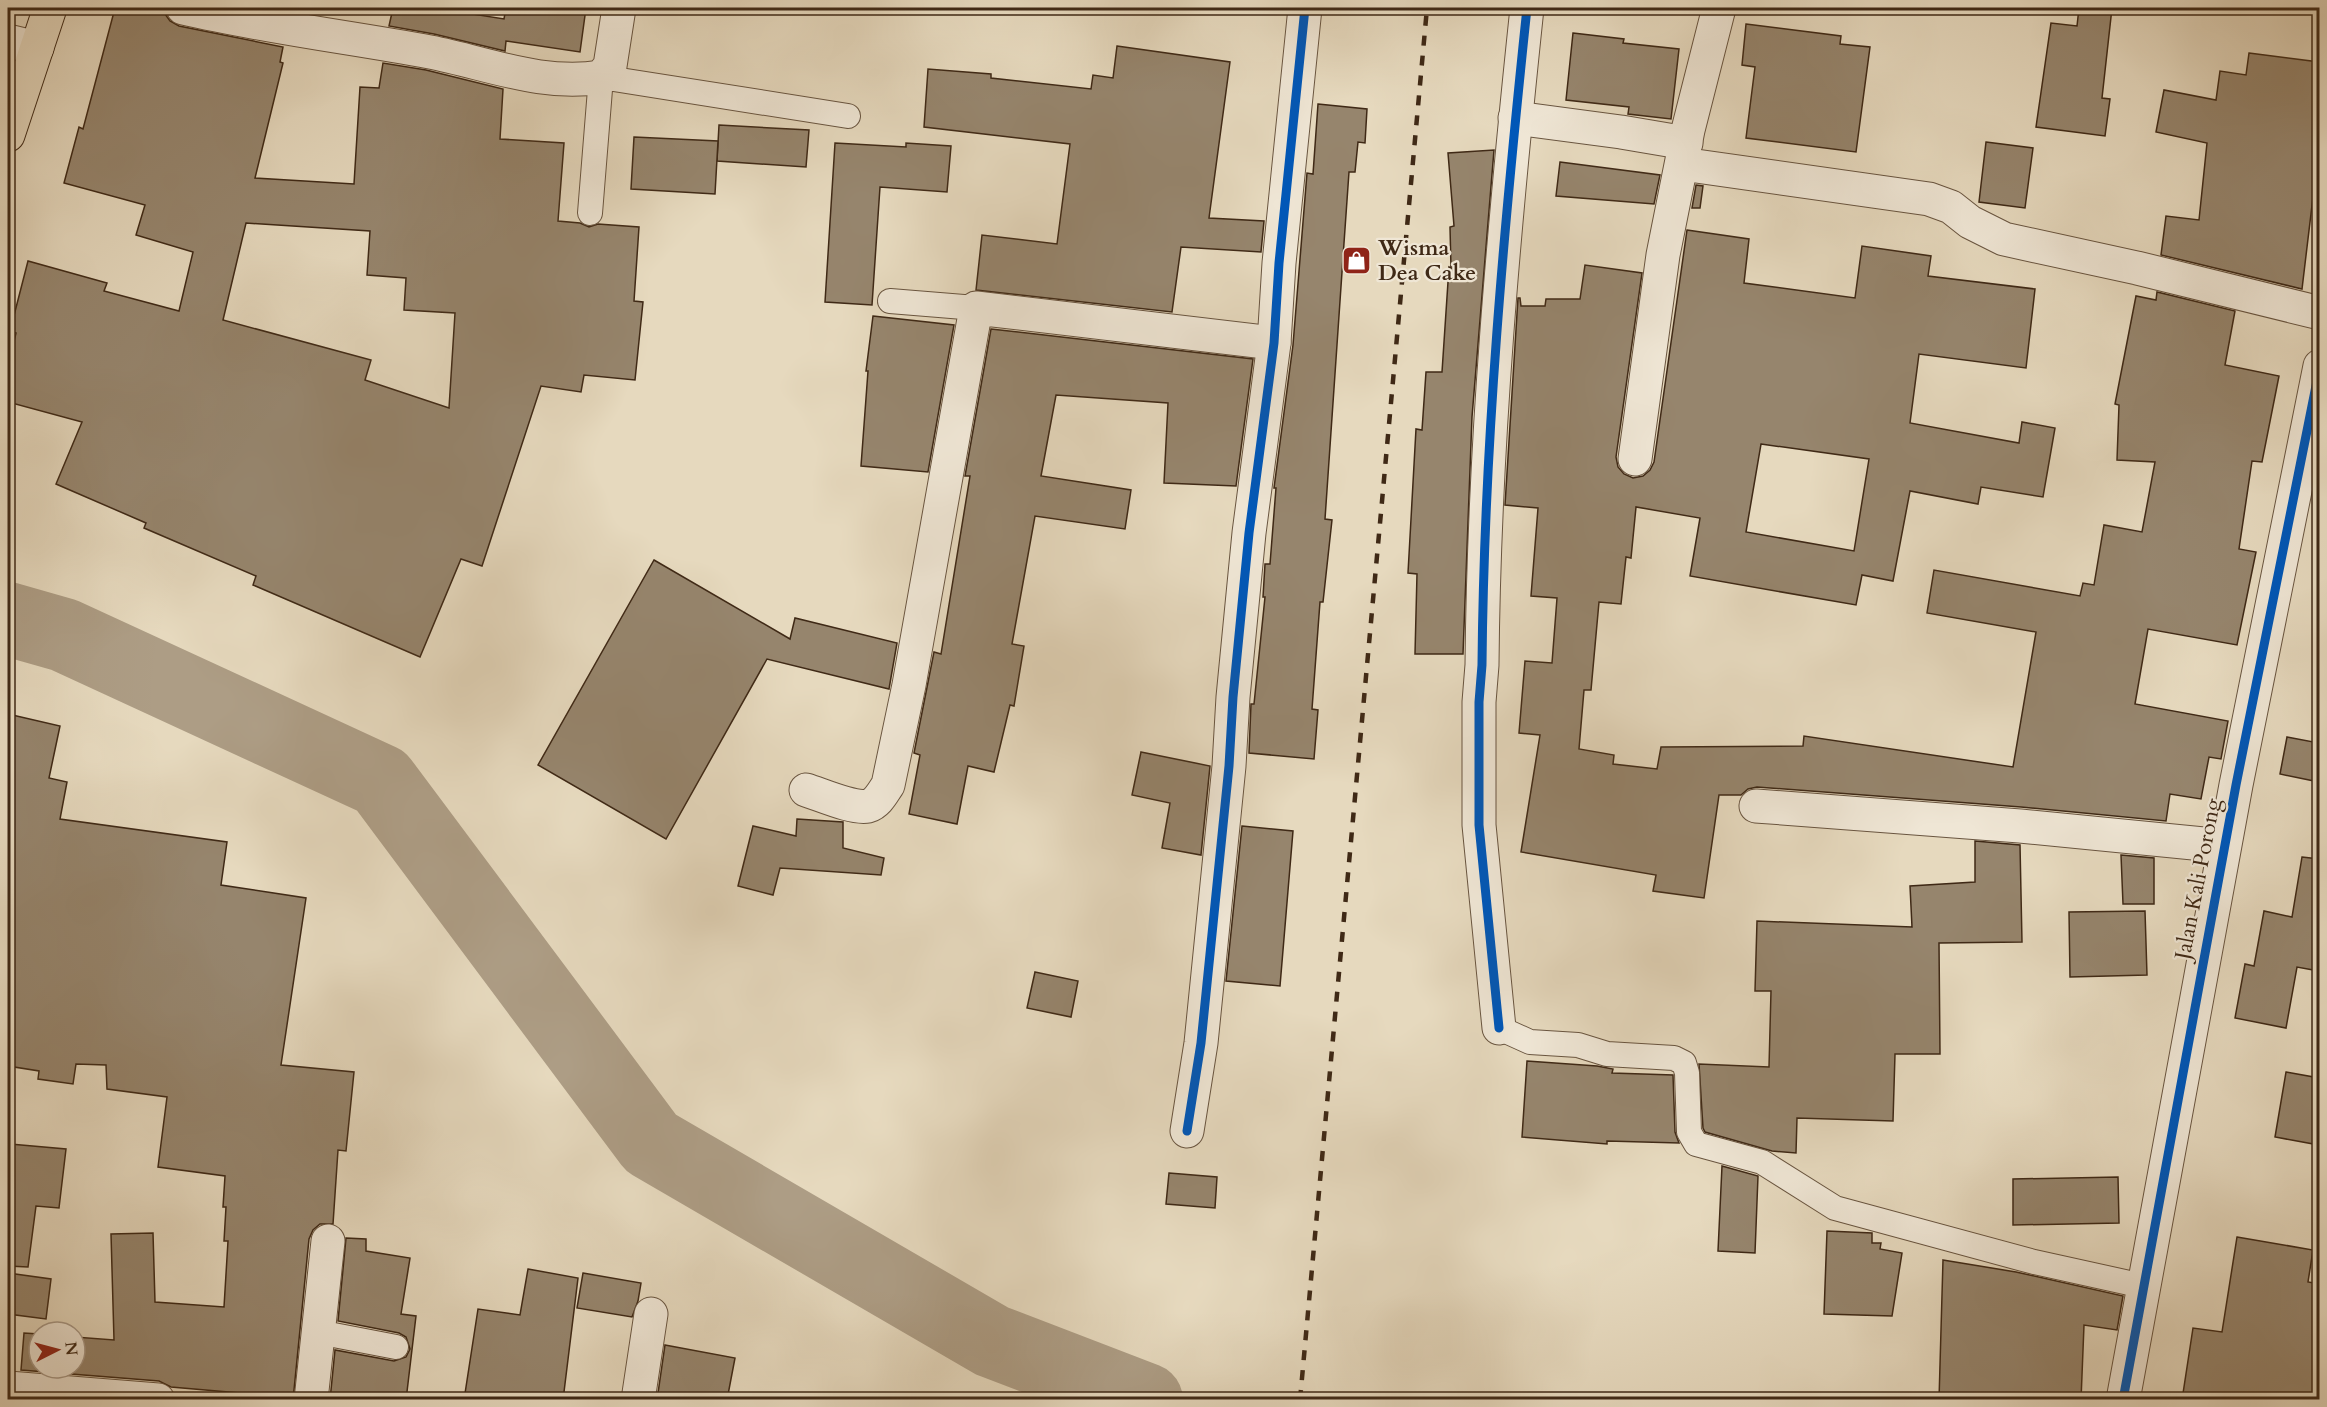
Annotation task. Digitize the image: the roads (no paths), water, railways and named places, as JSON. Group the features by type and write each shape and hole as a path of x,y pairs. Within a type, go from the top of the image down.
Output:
{"main road":[{"path":"8,135 22,44 50,8"}],"street":[{"path":"183,8 433,53 531,76 567,80 601,77 610,66 619,8"},
{"path":"1187,1131 1202,1043 1249,533 1274,343 1279,263 1305,8"},
{"path":"1499,1028 1479,825 1479,702 1490,441 1504,232 1527,8"},
{"path":"1635,459 1663,255 1684,154 1719,8"},
{"path":"1515,117 1621,132 1684,154 1929,199 1951,207 1970,222 2004,238 2319,313"},
{"path":"806,790 852,805 869,806 880,798 888,784 909,685 976,308 1274,343"},
{"name":"Jalan Kali Porong","path":"2123,1400 2224,846 2319,366"},
{"path":"1756,806 2020,826 2224,846"},
{"path":"311,1400 328,1241"},
{"path":"638,1400 651,1314"},
{"path":"8,1388 158,1400"}],"lane":[{"path":"590,213 601,77 848,116"},
{"path":"890,301 976,308"},
{"path":"1499,1028 1530,1042 1578,1045 1607,1054 1674,1058 1684,1063 1688,1073 1689,1132 1696,1144 1762,1162 1835,1208 2034,1262 2143,1286"},
{"path":"318,1332 396,1347"}],"waterway":[{"path":"8,619 64,635 381,781 651,1143 992,1341 1146,1400"}],"railway":[{"path":"1300,1400 1427,8"}],"place":[{"name":"Wisma Dea Cake","path":"1357,261"}]}
